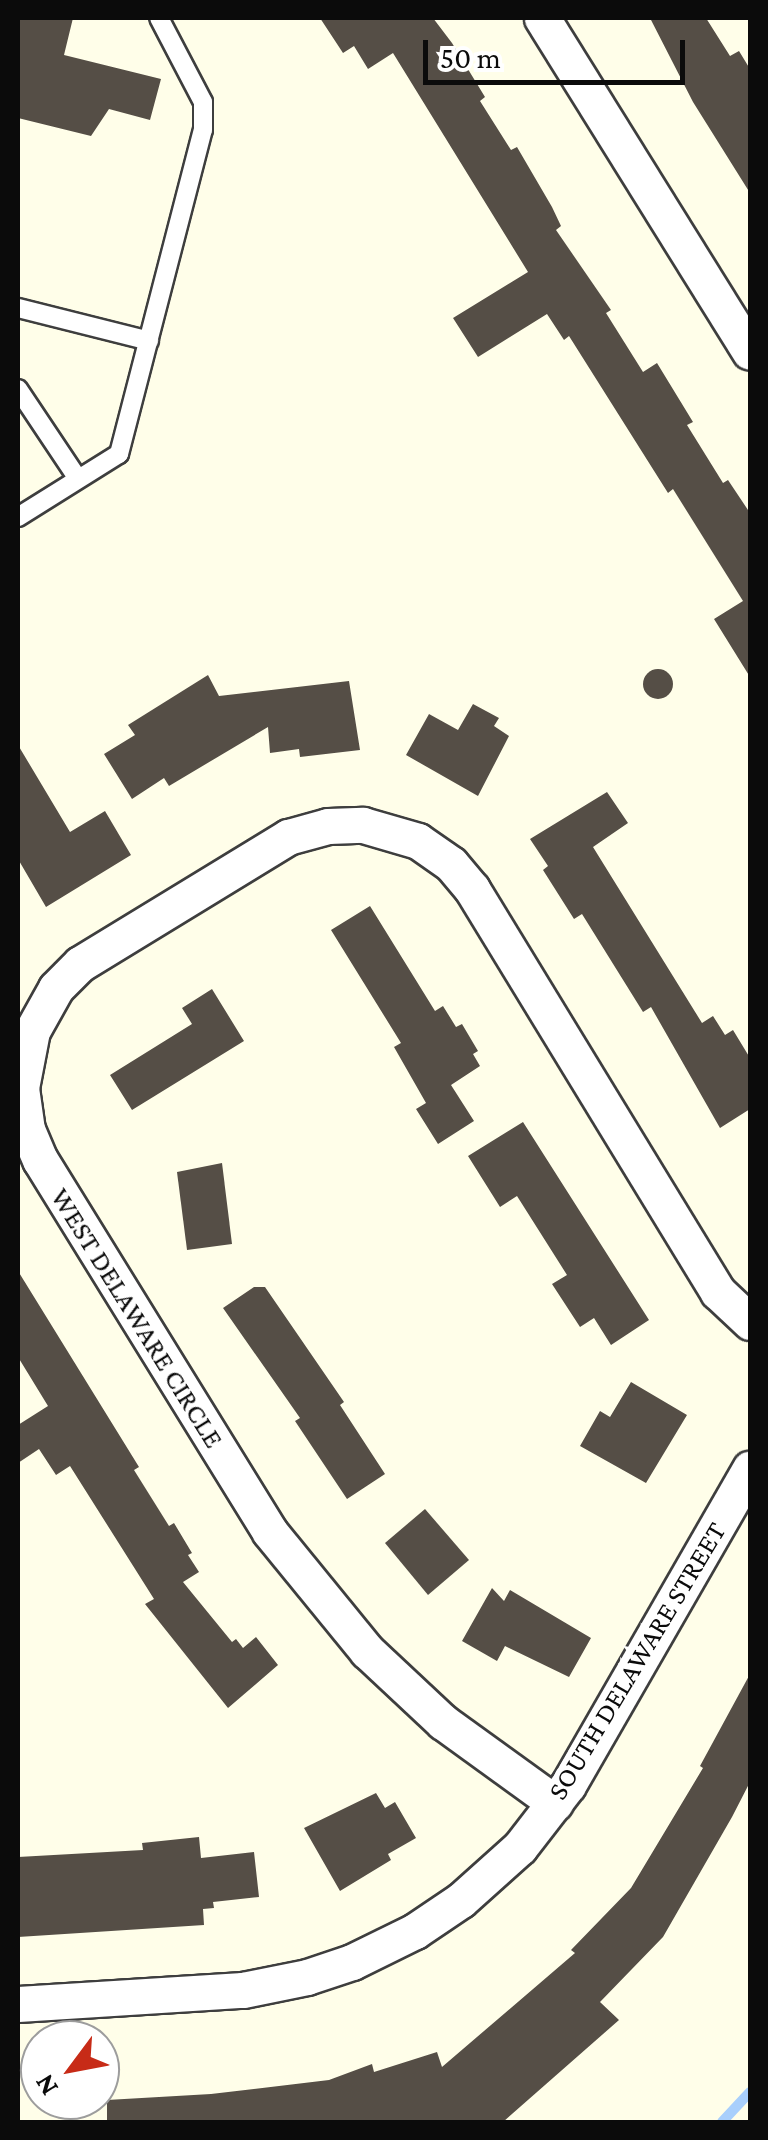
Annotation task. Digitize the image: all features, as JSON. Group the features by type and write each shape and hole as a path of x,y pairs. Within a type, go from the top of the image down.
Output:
{"street":[{"path":"542,18 750,352"},
{"name":"WEST DELAWARE CIRCLE","path":"555,1804 443,1722 380,1663 311,1587 270,1532 40,1160 27,1130 22,1088 32,1031 56,988 80,964 288,837 328,826 363,825 418,841 451,864 472,889 718,1292 750,1322"},
{"name":"SOUTH DELAWARE STREET","path":"18,2004 243,1990 352,1962 415,1931 462,1900 520,1847 555,1804 750,1468"}],"lane":[{"path":"18,517 119,454 204,130 203,102 159,18"},
{"path":"18,308 148,341"},
{"path":"18,389 78,479"}],"building":[{"path":"18,18 73,18 64,55 161,79 150,120 109,109 91,136 18,118"},
{"path":"320,18 433,18 452,43 485,97 480,101 511,150 517,147 561,226 556,230 611,310 606,313 643,372 657,363 693,422 687,425 723,483 728,480 750,513 750,677 714,619 743,601 673,489 668,493 569,336 564,340 547,314 478,357 453,318 528,272 393,53 368,69 354,46 343,53"},
{"path":"650,18 706,18 730,56 739,51 750,69 750,193 693,102"},
{"path":"658,669 669,673 673,684 669,695 658,699 647,695 643,684 647,673"},
{"path":"208,675 219,696 349,681 360,750 300,757 299,749 270,753 268,727 169,786 164,778 132,799 104,754 135,735 128,725"},
{"path":"473,704 499,718 494,726 509,736 478,796 406,755 429,714 458,730"},
{"path":"18,745 70,832 105,811 131,855 46,907 18,859"},
{"path":"607,792 628,823 593,847 702,1023 713,1016 725,1035 733,1030 750,1058 750,1109 720,1128 651,1007 643,1012 582,914 574,919 543,870 548,866 530,839"},
{"path":"370,906 435,1011 443,1006 456,1027 462,1024 478,1051 473,1054 480,1066 451,1085 474,1121 438,1144 416,1109 426,1103 394,1047 401,1043 331,930"},
{"path":"212,989 244,1041 132,1110 110,1075 192,1024 182,1008"},
{"path":"523,1122 649,1320 611,1345 594,1318 580,1327 552,1284 567,1275 517,1196 500,1207 468,1156"},
{"path":"222,1163 232,1244 187,1250 177,1172"},
{"path":"18,1271 139,1467 134,1470 169,1526 174,1523 192,1553 188,1555 199,1572 183,1582 232,1642 236,1639 243,1648 256,1637 278,1665 228,1708 145,1604 154,1599 70,1466 56,1475 39,1449 18,1463 18,1425 48,1406 18,1357"},
{"path":"254,1287 265,1287 344,1402 340,1405 385,1474 347,1499 295,1421 300,1418 223,1308"},
{"path":"631,1382 687,1415 646,1483 580,1446 600,1411 610,1417"},
{"path":"425,1509 469,1560 428,1595 385,1543"},
{"path":"492,1588 504,1601 510,1590 591,1638 569,1677 505,1646 497,1661 462,1641"},
{"path":"750,1674 750,1782 732,1817 663,1937 600,2002 619,2020 503,2122 107,2122 120,2120 120,2099 211,2094 329,2080 372,2064 374,2072 437,2052 442,2067 575,1953 571,1950 631,1888 703,1768 700,1766"},
{"path":"376,1793 385,1808 395,1802 416,1838 388,1854 391,1860 340,1891 304,1828"},
{"path":"199,1837 201,1858 254,1852 259,1897 213,1902 214,1908 203,1909 204,1925 18,1937 18,1857 143,1850 142,1843"}],"waterway":[{"path":"722,2122 750,2092"}]}
